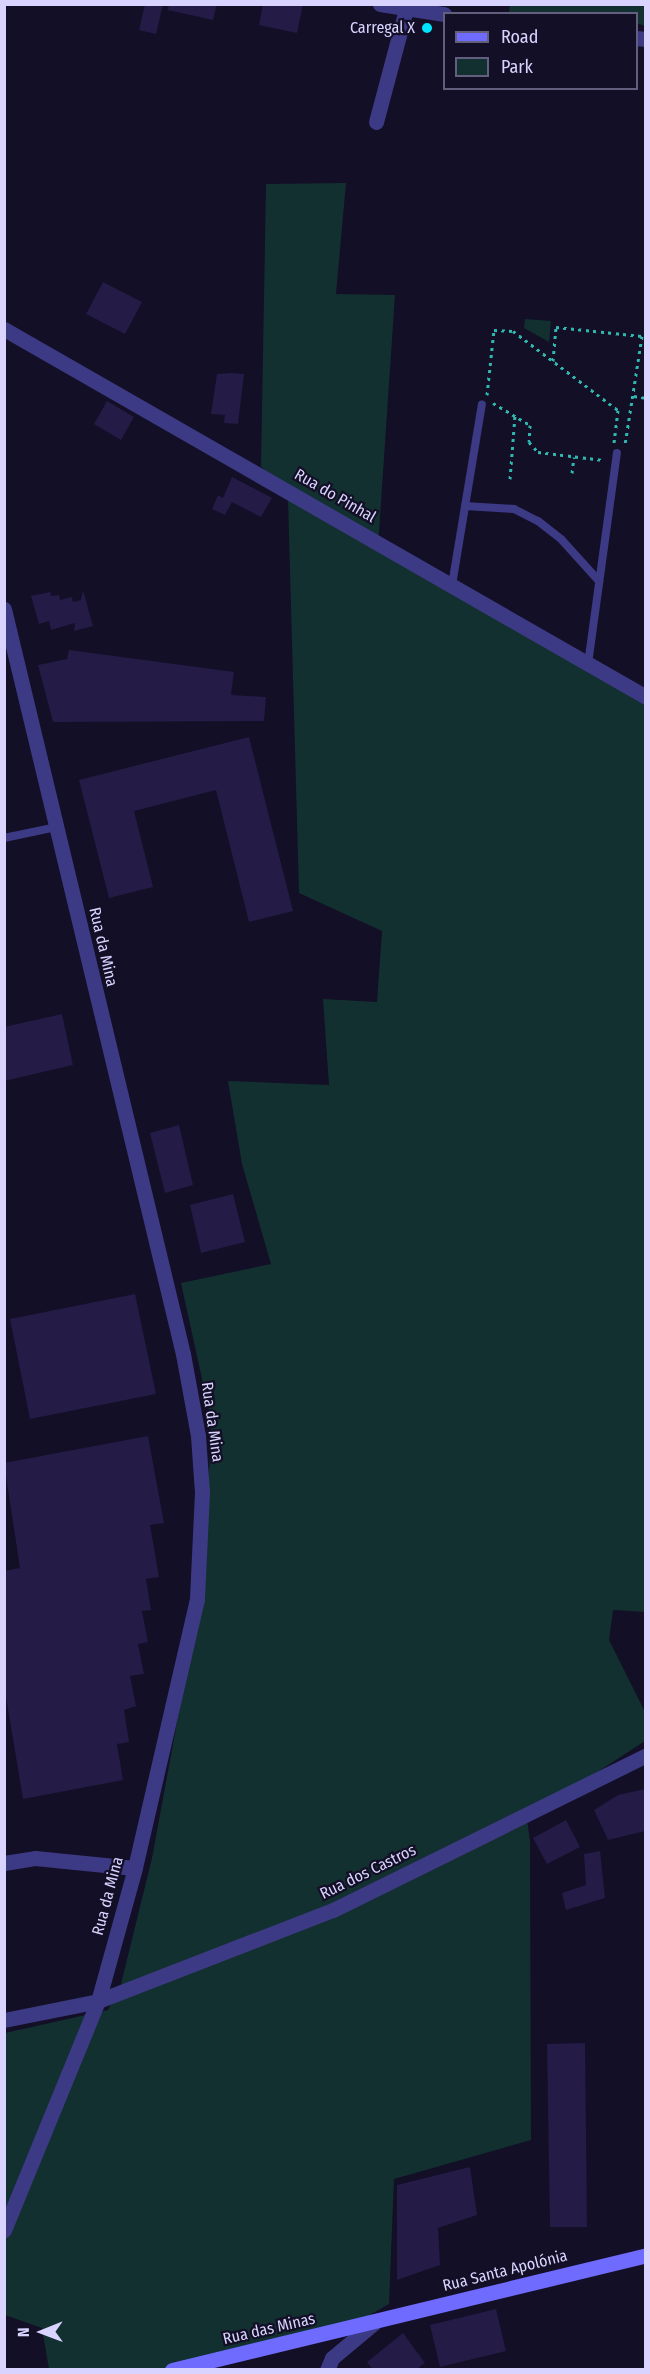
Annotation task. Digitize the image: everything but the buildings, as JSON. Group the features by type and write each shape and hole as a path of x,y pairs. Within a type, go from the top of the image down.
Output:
{"street":[{"path":"380,4 443,14"},
{"path":"376,122 406,9"},
{"name":"Rua do Pinhal","path":"4,329 645,697"},
{"name":"Rua da Mina","path":"4,609 183,1354 201,1470 202,1538 197,1599 135,1868 98,2001 4,2230"},
{"name":"Rua dos Castros","path":"4,2020 98,2001 333,1910 645,1755"},
{"path":"4,1863 35,1858 135,1868"},
{"name":"Rua Santa Apolónia","path":"374,2323 645,2255"},
{"path":"327,2370 332,2358 374,2323"},
{"name":"Rua das Minas","path":"172,2370 374,2323"}],"lane":[{"path":"452,585 482,404"},
{"path":"588,664 616,457"},
{"path":"465,506 514,509 538,521 561,539 599,581"},
{"path":"4,838 56,827"}],"path":[{"path":"553,361 556,327 642,336 627,441 616,457"},
{"path":"494,330 513,331 618,410 613,443 616,457 538,452 529,442 530,425 486,399 494,330"},
{"path":"633,396 645,398"},
{"path":"510,479 515,416"},
{"path":"572,473 574,456"}],"green space":[{"path":"510,5 645,5 645,26 638,23 638,12 509,12"},
{"path":"346,183 336,294 395,295 378,547 645,704 646,1612 613,1610 609,1640 645,1712 645,1741 559,1797 526,1812 530,1841 531,2140 394,2179 389,2304 352,2325 166,2370 49,2369 42,2328 5,2315 5,2033 108,2010 121,1984 152,1858 201,1592 211,1440 209,1411 181,1283 271,1264 242,1164 228,1081 329,1085 323,999 377,1002 382,931 299,893 288,499 261,466 266,184"},
{"path":"525,319 551,321 549,342 524,328"}],"place":[{"name":"Carregal X","path":"427,28"}]}
